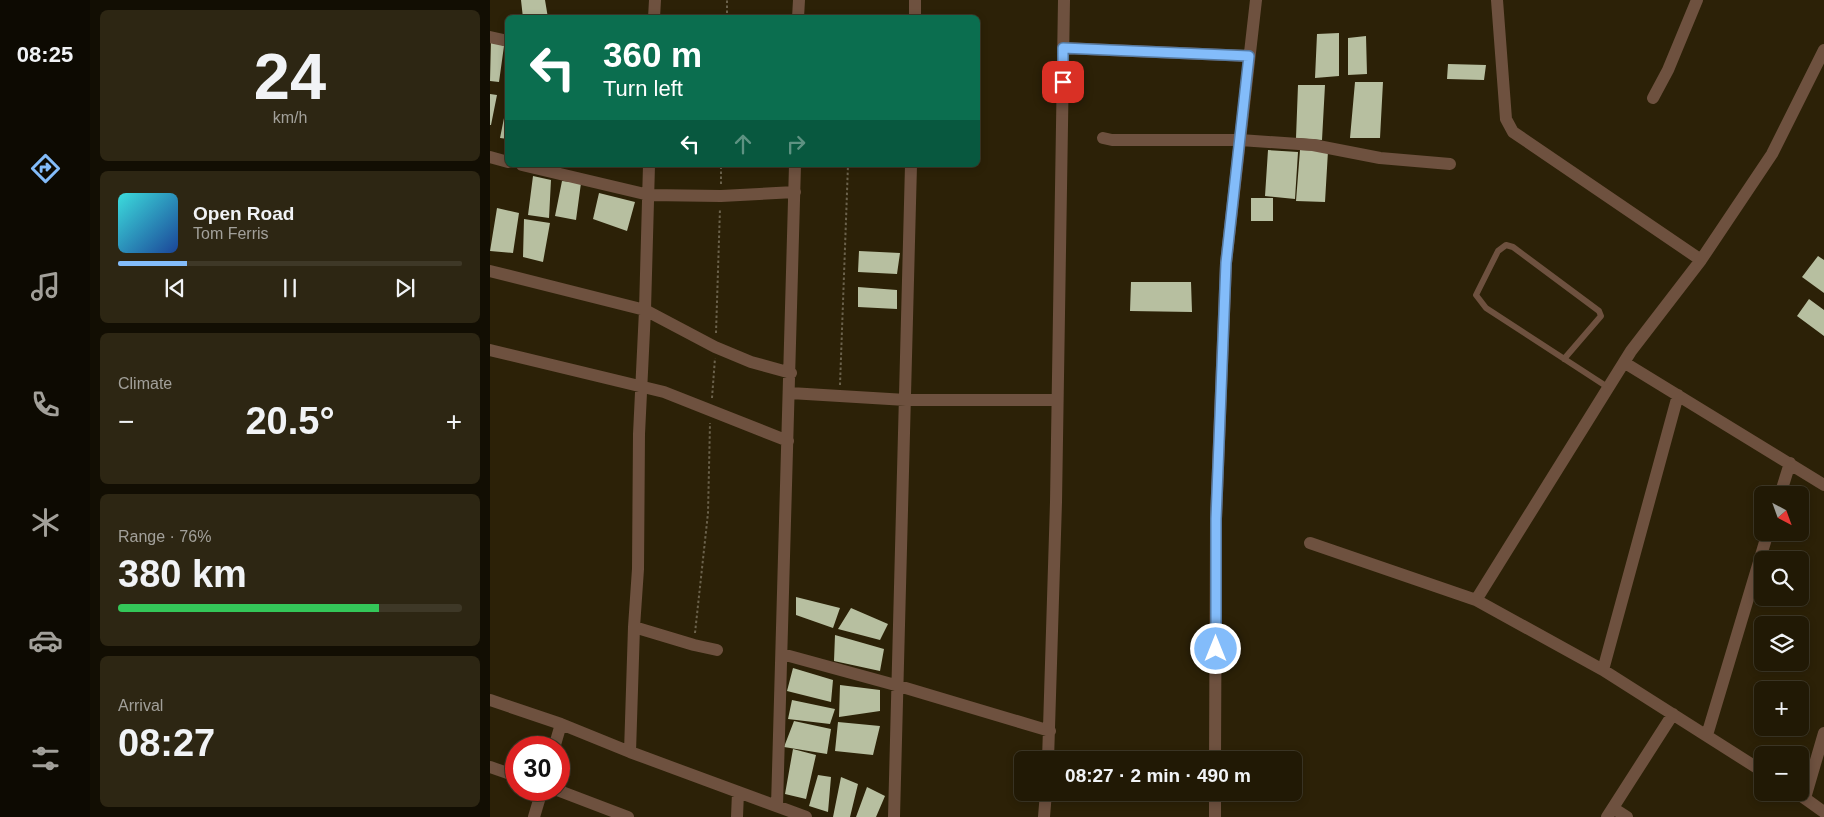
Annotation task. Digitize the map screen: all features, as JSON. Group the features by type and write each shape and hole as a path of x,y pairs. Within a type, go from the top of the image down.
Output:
{"street":[{"path":"654,15 655,0"},
{"path":"798,15 799,0"},
{"path":"915,0 915,15"},
{"path":"1049,751 1064,0"},
{"path":"1215,751 1216,519 1226,263 1256,0"},
{"path":"1497,0 1506,119 1513,132 1701,260"},
{"path":"1653,98 1668,70 1697,0"},
{"path":"490,36 505,40"},
{"path":"1063,48 1249,56"},
{"path":"1476,600 1631,351 1701,260 1772,154 1824,50"},
{"path":"1104,138 1112,140 1240,140 1313,145 1380,158 1450,164"},
{"path":"490,158 505,161"},
{"path":"530,167 649,195 721,196 795,192"},
{"path":"630,752 638,568 639,434 650,167"},
{"path":"777,806 791,373 795,167"},
{"path":"894,817 899,686 911,167"},
{"path":"490,271 645,310 715,347 751,362 791,373"},
{"path":"490,350 664,392 788,441"},
{"path":"1625,363 1824,485"},
{"path":"790,393 906,400 1057,400"},
{"path":"1603,670 1678,395"},
{"path":"1783,486 1790,463"},
{"path":"1707,735 1765,541"},
{"path":"1310,543 1476,600 1603,670 1754,766"},
{"path":"634,627 694,645 718,650"},
{"path":"782,654 899,686 1050,731"},
{"path":"490,700 561,724 630,752 806,817"},
{"path":"1627,817 1610,813 1672,714"},
{"path":"558,736 561,724"},
{"path":"1809,772 1824,733"},
{"path":"490,767 505,772"},
{"path":"737,817 738,792"},
{"path":"570,795 628,817"},
{"path":"534,817 539,801"},
{"path":"1044,817 1045,801"},
{"path":"1215,801 1215,817"},
{"path":"1808,801 1824,812"}],"lane":[{"path":"1564,359 1601,316 1599,311 1513,247 1506,245 1498,251 1476,295 1486,308 1564,359 1609,388"}],"path":[{"path":"727,0 727,15"},
{"path":"839,395 848,167"}],"building":[{"path":"521,0 545,0 548,15 523,15"},
{"path":"1339,33 1339,76 1315,78 1317,34"},
{"path":"1366,36 1367,74 1348,75 1348,38"},
{"path":"491,41 504,46 499,82 490,81"},
{"path":"1448,64 1486,65 1484,80 1447,79"},
{"path":"1355,82 1383,82 1380,138 1350,138"},
{"path":"1298,85 1325,85 1322,140 1296,138"},
{"path":"490,94 497,95 491,125 490,125"},
{"path":"505,113 505,139 500,138"},
{"path":"1268,150 1298,152 1295,199 1265,196"},
{"path":"1300,150 1328,151 1325,202 1296,201"},
{"path":"533,176 551,180 549,218 528,215"},
{"path":"562,181 581,183 576,220 555,216"},
{"path":"599,193 635,202 627,231 593,219"},
{"path":"1251,198 1273,198 1273,221 1251,221"},
{"path":"497,208 519,213 513,253 490,251"},
{"path":"524,219 550,223 543,262 523,257"},
{"path":"859,251 900,253 897,274 858,272"},
{"path":"1818,256 1824,260 1824,293 1802,277"},
{"path":"1131,282 1191,282 1192,312 1130,311"},
{"path":"858,287 897,290 897,309 858,307"},
{"path":"1809,299 1824,310 1824,336 1797,316"},
{"path":"796,597 840,608 833,628 796,615"},
{"path":"851,608 888,624 880,640 838,629"},
{"path":"835,635 884,649 880,671 834,661"},
{"path":"793,668 833,680 831,702 787,691"},
{"path":"840,685 880,690 880,711 839,717"},
{"path":"792,700 835,709 830,724 788,719"},
{"path":"794,721 831,729 827,754 784,747"},
{"path":"838,722 880,726 873,755 835,751"},
{"path":"793,749 816,755 806,799 785,794"},
{"path":"818,775 831,777 828,812 809,806"},
{"path":"841,777 858,784 850,817 833,817"},
{"path":"867,787 885,796 876,817 856,817"}],"route":[{"path":"1063,82 1063,48 1249,56 1226,263 1216,519 1216,649"}]}
